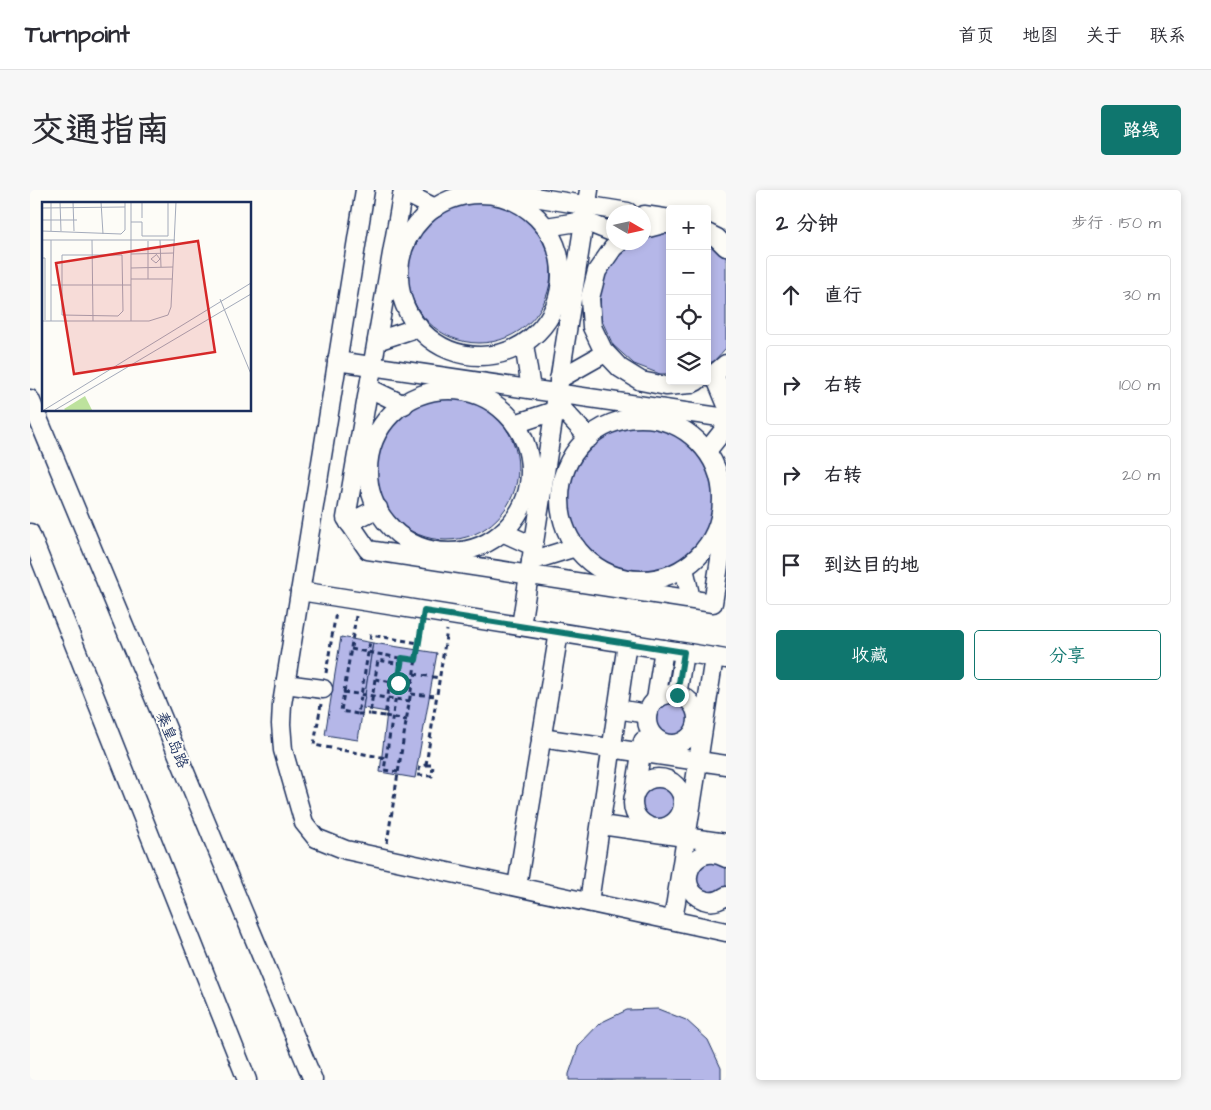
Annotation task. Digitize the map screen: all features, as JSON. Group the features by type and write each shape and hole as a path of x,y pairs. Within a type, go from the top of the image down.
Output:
{"street":[{"path":"365,190 282,704 283,750 304,823 316,838 346,850 589,902 674,915 702,927 726,932"},
{"path":"494,190 606,209"},
{"path":"435,208 403,191 396,260 377,341 369,388 364,456 346,518 368,550 444,557 531,561 635,586 691,599 713,603 724,515 719,477 707,452 687,432 662,414 633,418 606,425 583,442 567,465 560,492 563,521 573,544 590,562 635,586 684,568 703,551 724,515"},
{"path":"566,288 543,327 524,344 500,354 475,356 451,351 429,338 412,320 402,296 399,268 396,260 422,218 446,201 473,194 500,196 526,208 546,227 558,253 561,281 566,288 592,292"},
{"path":"546,227 586,206"},
{"path":"586,206 606,226"},
{"path":"520,626 531,561 536,485 557,396 566,288 586,206"},
{"path":"651,216 666,218"},
{"path":"651,228 666,224"},
{"path":"711,225 726,227"},
{"path":"711,235 726,247"},
{"path":"612,250 597,271 590,298 592,326 603,350 620,368 642,381 666,386 678,385"},
{"path":"377,341 419,327"},
{"path":"524,344 531,389"},
{"path":"515,424 557,396 606,353"},
{"path":"470,380 475,356"},
{"path":"337,361 531,389 557,396 662,414 726,418"},
{"path":"716,372 726,403"},
{"path":"662,414 666,386"},
{"path":"369,388 404,405"},
{"path":"364,456 392,414 415,398 442,390 470,392 495,404 515,424 528,449 530,477 536,485"},
{"path":"557,396 589,438"},
{"name":"秦皇岛路","path":"30,399 314,1080"},
{"path":"707,452 726,427"},
{"path":"364,456 368,465 371,493 381,516 398,534 420,547 444,557 469,550 492,540 512,523 536,485"},
{"path":"536,485 562,485"},
{"path":"349,523 378,508"},
{"path":"502,532 531,561"},
{"path":"30,533 247,1080"},
{"path":"531,561 576,547"},
{"path":"684,568 691,599"},
{"path":"300,591 720,658 701,722 699,763 676,826"},
{"path":"517,886 559,632"},
{"path":"589,902 627,643"},
{"path":"630,829 641,753 664,649"},
{"path":"677,695 684,652"},
{"path":"285,684 323,689"},
{"path":"701,722 693,705 687,699 677,695 663,695 650,712 649,730 660,742 673,747 699,763 726,764"},
{"path":"617,709 650,712"},
{"path":"541,738 641,753 673,747 690,736 701,722"},
{"path":"670,782 673,747"},
{"path":"670,782 699,763"},
{"path":"715,898 690,887 688,880 689,867 676,826 683,801 681,793 670,782 654,778 646,780 640,785 633,800 636,816 641,822 647,826 676,826 722,849"},
{"path":"605,794 633,800"},
{"path":"600,825 630,829 676,826"},
{"path":"674,915 689,867 703,854 722,849"},
{"path":"674,915 715,898"},
{"path":"702,927 715,898"}],"path":[{"path":"338,597 314,746 386,758"},
{"path":"359,600 341,711 407,720"},
{"path":"385,858 424,611"},
{"path":"426,765 449,615"},
{"path":"358,714 371,635 419,642"},
{"path":"351,649 416,660"},
{"path":"370,714 379,654"},
{"path":"398,772 384,770 402,658"},
{"path":"378,660 401,664"},
{"path":"414,674 440,678"},
{"path":"375,680 398,683"},
{"path":"385,716 390,682"},
{"path":"345,692 410,701"},
{"path":"411,694 437,696"},
{"path":"426,765 433,765 432,776 418,775 420,766 426,765"}],"building":[{"path":"479,199 506,205 519,211 530,220 539,231 545,244 551,271 545,298 539,311 530,322 519,331 506,337 479,343 452,337 439,331 428,322 419,311 413,298 407,271 413,244 419,231 428,220 439,211 452,205"},
{"path":"666,232 666,374 660,374 634,364 613,345 601,319 600,291 610,264 623,250 651,250 651,235"},
{"path":"711,243 726,256 726,348 711,362"},
{"path":"446,396 473,402 486,408 497,417 506,428 512,441 518,468 512,495 506,508 497,519 486,528 473,534 446,540 419,534 406,528 395,519 386,508 380,495 374,468 380,441 386,428 395,417 406,408 419,402"},
{"path":"641,427 668,433 681,439 692,448 701,459 707,472 713,499 707,526 701,539 692,550 681,559 668,565 641,571 614,565 601,559 590,550 581,539 575,526 569,499 575,472 581,459 590,448 601,439 614,433"},
{"path":"341,637 373,643 358,740 325,735"},
{"path":"373,643 437,653 415,778 380,772 387,712 363,708"},
{"path":"667,697 675,697 687,703 693,719 687,735 675,741 667,741 655,735 649,723 649,715 655,703"},
{"path":"662,781 674,787 679,794 679,812 674,819 667,824 654,825 642,819 637,812 636,799 642,787 649,782"},
{"path":"726,861 726,895 694,892 695,863"},
{"path":"658,1009 686,1020 708,1040 721,1068 721,1080 569,1080 569,1074 579,1045 600,1023 627,1010"}],"route":[{"path":"398,683 402,658 416,660 424,611 684,652 677,695"}]}
